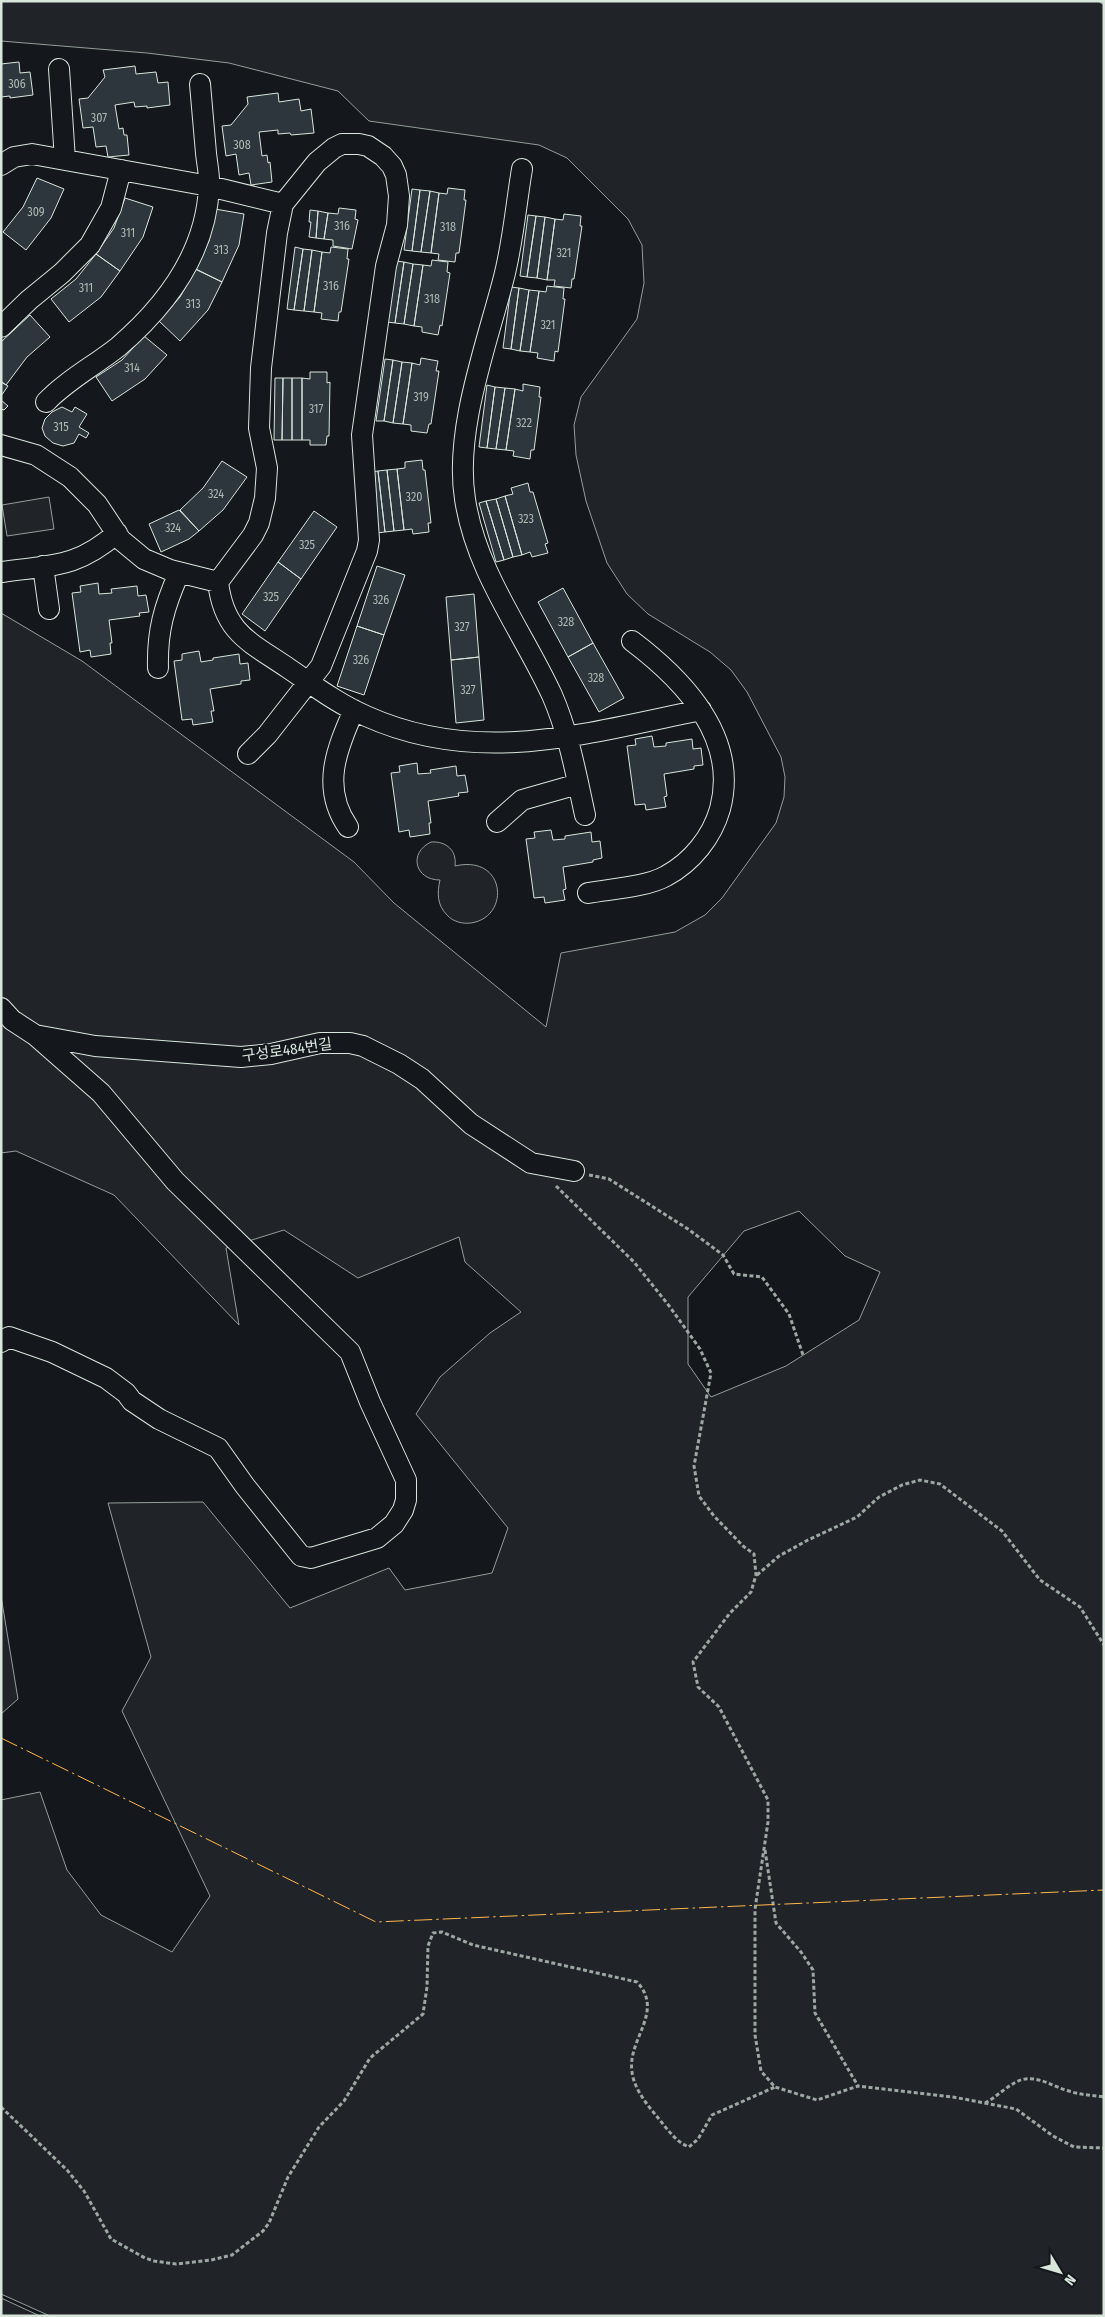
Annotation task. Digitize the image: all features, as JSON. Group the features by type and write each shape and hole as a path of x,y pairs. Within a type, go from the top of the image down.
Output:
{"street":[{"path":"59,69 65,160"},
{"path":"46,402 64,384 128,338 169,295 185,270 198,242 209,186 200,84"},
{"path":"248,754 267,735 310,683 321,666 367,551 368,533 364,498 362,435 386,266 397,225 398,184 392,166 376,151 359,144 342,144 317,162 283,204 272,269 258,428 267,468 265,498 253,535 218,582 222,605 229,622 235,629 310,683 354,710 405,730 452,741 512,744 568,736 701,710"},
{"path":"1,165 14,157 32,154 209,186 283,204"},
{"path":"522,169 505,275 470,413 465,452 465,497 473,533 488,577 542,676 568,736 585,815"},
{"path":"1,327 29,300 62,273 90,245 111,208 122,170"},
{"path":"1,446 36,456 70,477 89,494 117,533 134,552 144,559 179,573 218,582"},
{"path":"2,572 81,559 102,546 117,533"},
{"path":"43,566 49,609"},
{"path":"158,668 161,618 179,573"},
{"path":"588,893 658,880 687,860 708,837 720,809 724,790 724,776 716,738 701,710 674,675 632,641"},
{"path":"348,827 337,807 332,785 339,749 354,710"},
{"path":"497,822 522,800 578,784"},
{"name":"구성로484번길","path":"1,1008 22,1029 35,1035 96,1046 241,1058 271,1054 320,1043 350,1043 363,1046 392,1060 422,1079 471,1124 531,1162 574,1172"},
{"path":"1,1342 9,1337 52,1352 106,1378 126,1393 132,1401 159,1419 218,1448 300,1556 311,1558 378,1538 394,1524 404,1510 406,1480 370,1402 350,1352 174,1181 101,1093 35,1035"}],"path":[{"path":"1100,1 1104,4"},
{"path":"574,1172 609,1179 688,1229 723,1255 734,1274 762,1277 789,1314 804,1355"},
{"path":"551,1182 634,1262 700,1349 711,1373 694,1466 699,1496 714,1516 743,1546 754,1554 756,1575 751,1592 730,1613 693,1662 698,1688 718,1707 768,1800 768,1822 755,1910 755,2035 760,2071 775,2087 817,2100 858,2086 953,2097 1016,2109 1053,2136 1074,2147 1104,2148"},
{"path":"756,1575 793,1548 857,1517 879,1497 902,1485 920,1480 927,1481 940,1484 956,1494 1002,1531 1040,1580 1080,1608 1104,1645"},
{"path":"764,1845 776,1923 801,1952 813,1970 815,2013 858,2086"},
{"path":"1,2107 67,2170 84,2192 111,2239 146,2258 176,2264 211,2260 232,2255 263,2232 269,2223 288,2177 319,2127 344,2101 370,2058 423,2014 427,1987 428,1946 433,1933 442,1932 473,1945 637,1982 645,1990 648,1999 647,2013 632,2059 632,2073 645,2103 680,2144 689,2147 698,2139 712,2115 775,2087"},
{"path":"985,2103 1002,2094 1013,2084 1025,2079 1044,2080 1071,2092 1104,2097"}],"shaded area":[{"path":"1,1 1104,1 1104,2316 50,2316 1,2294 1,1800 40,1792 67,1870 101,1915 172,1952 210,1896 122,1711 151,1657 108,1503 203,1502 290,1608 389,1568 405,1590 492,1573 508,1528 416,1414 440,1377 490,1333 521,1312 465,1262 459,1237 358,1278 284,1230 226,1248 239,1325 114,1195 16,1151 1,1153 1,613 82,661 354,862 394,903 546,1027 561,953 675,932 705,915 722,898 776,823 784,797 785,777 781,757 747,692 731,670 710,652 648,614 627,594 607,563 586,501 576,455 574,425 581,397 637,319 644,283 642,245 628,219 567,158 539,145 369,121 338,91 229,63 147,53 1,41","holes":["799,1211 845,1256 880,1272 859,1320 786,1366 711,1397 688,1364 688,1297 744,1231"]},
{"path":"49,497 54,529 7,536 2,505"},
{"path":"431,842 442,843 450,848 453,852 455,866 472,865 485,869 493,877 497,888 497,899 493,910 484,918 471,923 461,923 449,917 441,907 438,890 440,880 425,876 420,871 417,859 419,853"},
{"path":"1,1596 18,1699 1,1714"},
{"path":"1,2298 40,2316 1,2316"}],"building":[{"path":"19,62 20,73 30,72 33,95 10,98 10,96 1,97 1,64"},
{"path":"135,66 136,74 156,72 158,83 168,82 170,105 147,108 147,106 135,107 134,102 115,105 119,129 123,128 124,135 127,135 129,155 108,157 106,146 96,147 93,127 83,128 79,99 88,98 105,77 103,70"},
{"path":"278,93 279,102 299,99 301,111 311,109 314,133 291,135 290,133 278,134 278,130 259,132 262,156 267,155 268,163 270,162 272,182 251,185 249,173 239,175 236,154 226,156 222,126 231,125 248,104 247,97"},
{"path":"37,178 64,189 51,218 26,250 3,232 23,207"},
{"path":"448,188 465,190 464,200 466,200 459,253 456,253 455,262 438,260 439,254 431,253 439,193 447,194"},
{"path":"412,189 420,190 412,251 404,250"},
{"path":"420,190 430,191 421,252 412,251"},
{"path":"430,191 439,193 431,253 421,252"},
{"path":"125,198 153,207 143,237 120,271 96,254 114,228"},
{"path":"339,208 356,210 355,219 358,220 352,249 333,246 333,240 324,239 328,213 338,214"},
{"path":"215,209 244,214 239,245 222,282 195,269 209,241"},
{"path":"310,210 318,211 316,238 309,237"},
{"path":"318,211 328,213 324,239 316,238"},
{"path":"564,214 581,216 580,226 582,226 571,288 554,286 555,280 547,280 555,219 563,220"},
{"path":"528,215 536,216 527,277 520,276"},
{"path":"536,216 545,217 537,278 527,277"},
{"path":"545,217 555,219 547,280 537,278"},
{"path":"295,247 303,249 294,310 287,309"},
{"path":"331,247 348,249 347,259 349,259 338,321 321,319 322,313 314,312 322,252 330,253"},
{"path":"303,249 312,250 304,311 294,310"},
{"path":"312,250 322,252 314,312 304,311"},
{"path":"96,254 120,271 101,297 69,322 51,299 76,279"},
{"path":"432,260 448,262 447,272 450,273 442,326 440,325 438,335 422,332 422,327 414,326 423,265 431,266"},
{"path":"396,261 404,262 395,323 387,322"},
{"path":"404,262 413,264 404,324 395,323"},
{"path":"413,264 423,265 414,326 404,324"},
{"path":"196,269 222,282 208,310 180,341 159,321 180,297"},
{"path":"547,286 564,288 563,299 565,299 558,352 555,351 554,361 537,358 538,353 530,352 539,291 546,292"},
{"path":"511,287 519,288 511,349 503,348"},
{"path":"519,288 529,290 520,351 511,349"},
{"path":"529,290 539,291 530,352 520,351"},
{"path":"30,315 50,337 27,357 6,385 1,381 1,342"},
{"path":"144,336 167,355 145,379 112,401 96,377 122,360"},
{"path":"421,358 438,361 436,371 439,371 431,424 429,424 427,433 411,431 411,425 403,424 412,363 420,365"},
{"path":"385,359 393,360 384,421 376,421"},
{"path":"393,360 402,362 393,423 384,421"},
{"path":"402,362 412,363 403,424 393,423"},
{"path":"310,372 327,372 327,383 330,382 329,436 327,436 326,445 310,445 310,440 302,440 302,378 310,379"},
{"path":"275,378 283,378 282,440 274,440"},
{"path":"283,378 292,378 292,440 282,440"},
{"path":"292,378 302,378 302,440 292,440"},
{"path":"1,382 8,386 1,396"},
{"path":"523,384 540,387 539,397 541,397 534,450 531,450 530,459 513,456 514,451 506,450 515,389 523,391"},
{"path":"487,385 495,387 487,448 479,447"},
{"path":"495,387 505,388 496,449 487,448"},
{"path":"505,388 515,389 506,450 496,449"},
{"path":"1,400 8,406 4,410 1,409"},
{"path":"62,407 72,412 75,407 87,414 79,427 89,433 86,438 79,434 74,443 63,446 53,443 45,436 42,428 45,419 52,412"},
{"path":"422,460 423,470 425,470 431,523 428,523 429,532 413,534 412,529 404,530 397,469 405,468 405,462"},
{"path":"222,461 247,477 223,510 199,531 180,510 203,488"},
{"path":"397,469 404,530 394,531 387,470"},
{"path":"387,470 394,531 385,532 378,471"},
{"path":"378,471 385,532 377,533 370,472"},
{"path":"528,483 530,492 533,492 548,543 545,544 548,553 532,557 530,552 522,555 505,496 513,494 511,488"},
{"path":"505,496 522,555 513,557 496,499"},
{"path":"496,499 513,557 504,560 486,501"},
{"path":"486,501 504,560 496,562 479,503"},
{"path":"179,510 199,531 189,539 161,552 149,524"},
{"path":"314,511 337,527 301,579 278,562"},
{"path":"278,562 301,579 265,631 242,614"},
{"path":"377,566 405,575 384,635 357,626"},
{"path":"98,583 99,594 112,593 111,589 137,586 138,596 146,595 149,612 139,613 140,616 109,620 112,643 110,643 111,654 91,657 90,650 80,652 72,593 81,592 80,586"},
{"path":"563,588 593,643 568,657 538,602"},
{"path":"474,594 479,657 451,660 446,597"},
{"path":"357,626 384,635 364,695 337,686"},
{"path":"593,643 624,698 599,712 568,657"},
{"path":"199,651 201,662 239,654 240,664 248,663 250,680 241,681 241,684 210,689 214,711 211,711 213,722 193,725 192,719 182,720 174,661 182,660 182,654"},
{"path":"479,657 484,720 456,723 451,660"},
{"path":"652,736 654,747 692,739 693,749 701,748 703,765 694,766 694,769 664,774 667,796 664,797 666,807 646,810 645,804 635,805 627,746 636,745 635,739"},
{"path":"417,763 418,774 431,773 430,770 456,766 457,776 465,775 468,792 458,793 459,796 428,801 431,823 429,823 430,834 410,837 409,830 399,832 391,773 400,772 399,766"},
{"path":"551,830 553,840 591,832 592,842 600,841 602,858 593,860 593,862 563,867 566,889 563,890 565,900 545,903 544,897 534,898 526,839 535,838 534,832"}],"power":[{"path":"1,1738 376,1922 1104,1890"}]}
